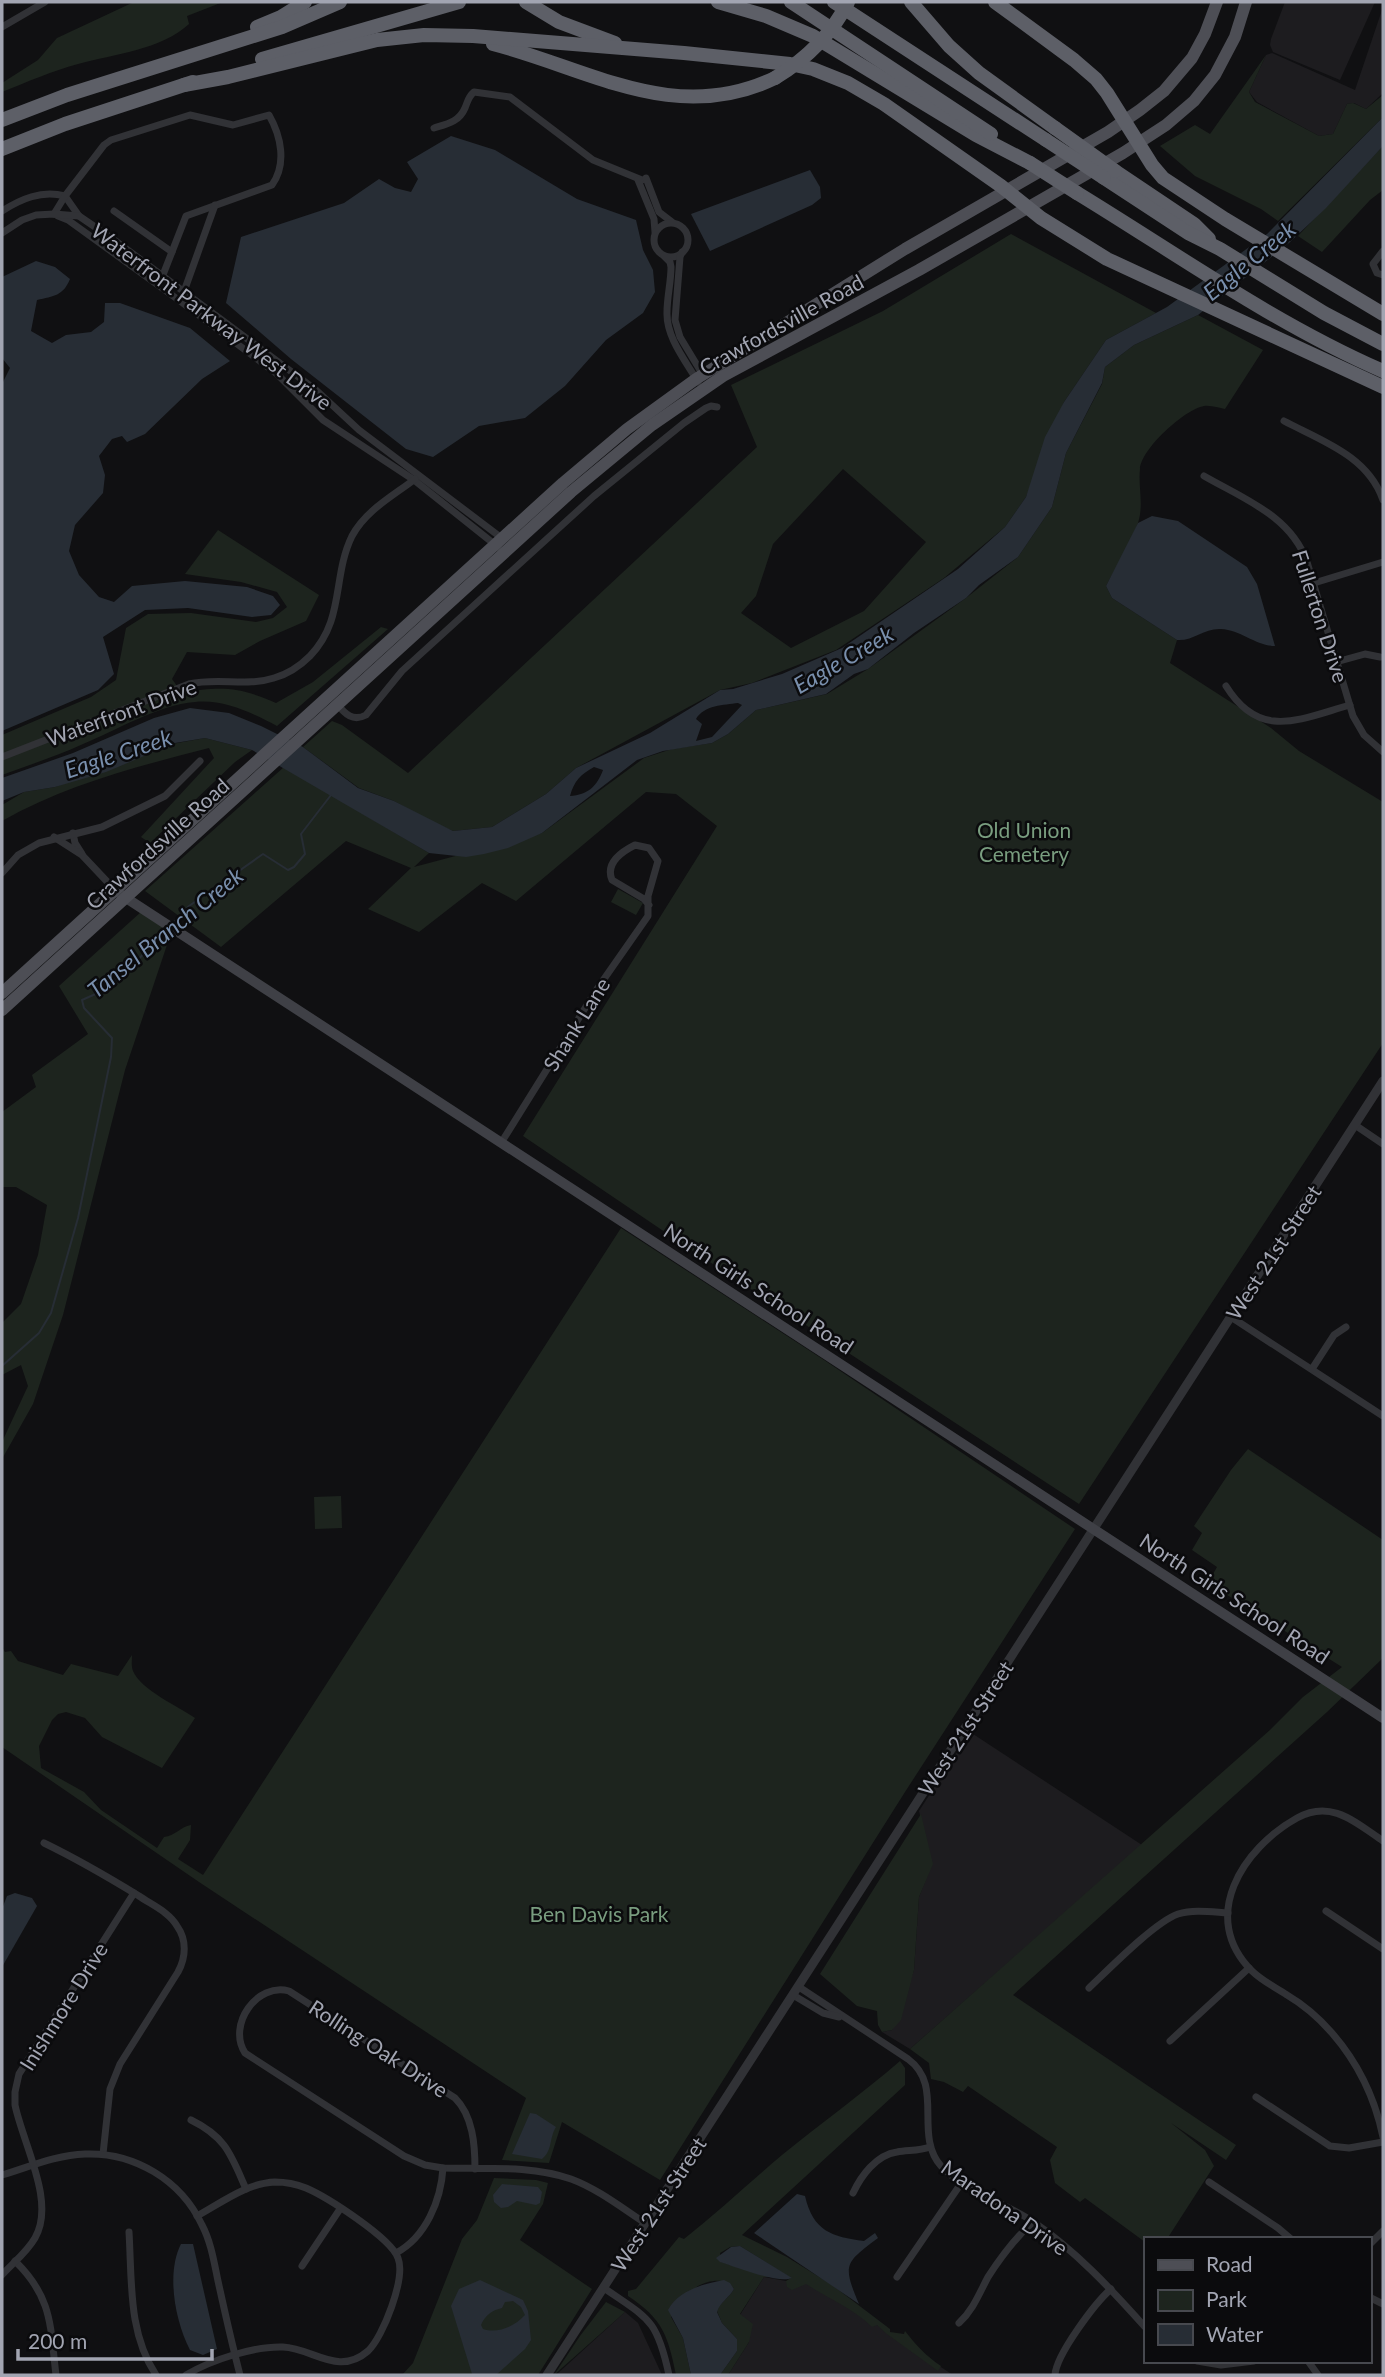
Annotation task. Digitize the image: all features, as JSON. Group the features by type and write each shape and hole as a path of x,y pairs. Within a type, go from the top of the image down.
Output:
{"highway":[{"path":"2,120 266,24 305,2"},
{"path":"142,71 282,27 340,2"},
{"path":"2,149 65,124 226,69 458,2"},
{"path":"526,2 577,30 613,42 662,51"},
{"path":"718,2 765,16 813,36 976,135 1031,163"},
{"path":"791,2 947,104 1031,163 1177,256 1268,310 1383,371"},
{"path":"834,2 1046,141 1109,174"},
{"path":"436,35 492,44 671,97 702,98 732,94 775,78 814,49 834,25 848,2"},
{"path":"911,2 950,46 993,84 1055,128 1109,174 1188,233 1220,249 1324,313 1383,344"},
{"path":"995,2 1096,79 1163,178 1225,219 1383,314"},
{"path":"184,85 401,36 473,36 790,64 834,77 884,104 1007,190 1053,226 1107,259 1383,387"}],"main road":[{"name":"Crawfordsville Road","path":"2,993 120,894 503,546 702,382 905,249 1124,121 1164,90 1184,69 1205,34 1217,2"},
{"name":"Crawfordsville Road","path":"702,382 919,270 1139,144 1180,114 1205,89 1236,37 1246,2"},
{"name":"Crawfordsville Road","path":"2,1010 120,894"},
{"name":"North Girls School Road","path":"120,894 174,932 1383,1718"}],"street":[{"path":"2,27 45,2"},
{"path":"434,128 460,117 474,92 506,96 588,157 642,179 659,212 682,227 687,234 687,244 680,257 675,320 680,337 702,382"},
{"path":"2,233 28,218 54,214 104,145 111,140 190,115 233,125 265,114 271,116 282,150 276,179 272,185 186,216 160,282"},
{"path":"642,179 654,219 655,246 670,262 668,324 673,339 702,382"},
{"path":"2,211 38,194 65,196"},
{"path":"65,196 79,216"},
{"path":"182,297 215,205"},
{"path":"114,211 172,253"},
{"name":"Waterfront Parkway West Drive","path":"54,214 79,216 117,242 160,282"},
{"name":"Waterfront Parkway West Drive","path":"54,214 68,220 316,390 416,478 503,546"},
{"path":"655,232 662,225 673,223"},
{"path":"1383,251 1373,264 1377,273 1383,275"},
{"path":"664,256 673,257 682,253"},
{"name":"Waterfront Parkway West Drive","path":"182,297 277,374 323,420 416,478"},
{"name":"Crawfordsville Road","path":"333,700 351,717 366,715 402,671 603,488 661,439 703,409 717,407"},
{"path":"1284,421 1353,459 1371,475 1383,500"},
{"name":"Fullerton Drive","path":"1204,476 1268,512 1285,525 1303,551 1350,705 1362,733 1383,752"},
{"name":"Waterfront Drive","path":"2,757 182,686 206,681 261,682 281,676 300,665 317,649 331,626 344,561 356,531 373,510 416,478"},
{"path":"1314,583 1383,562"},
{"path":"1336,662 1364,654 1380,657"},
{"path":"1226,686 1235,701 1271,722 1289,722 1350,705"},
{"path":"2,873 23,851 54,837 102,827 165,796 200,761"},
{"path":"74,833 75,843 82,855"},
{"path":"54,837 82,855 120,894"},
{"name":"Shank Lane","path":"500,1143 597,989 648,916 649,905 649,892 658,861 649,848 635,845 616,859 610,868 610,875 614,881 644,899 649,905"},
{"name":"West 21st Street","path":"548,2375 1383,1081"},
{"path":"1355,1125 1383,1144"},
{"path":"1231,1317 1383,1416"},
{"path":"1312,1369 1334,1335 1346,1328"},
{"path":"1256,2097 1330,2146 1349,2148 1383,2139 1369,2091 1351,2058 1327,2028 1293,1998 1249,1968 1234,1944 1228,1913 1230,1894 1238,1876 1254,1854 1268,1839 1307,1813 1321,1810 1338,1812 1383,1840"},
{"path":"44,1843 95,1868 164,1913 176,1924 183,1938 184,1955 178,1972 113,2079 108,2098 103,2154"},
{"name":"Inishmore Drive","path":"2,2275 36,2237 42,2217 41,2196 15,2105 19,2074 134,1893"},
{"path":"1326,1911 1382,1945"},
{"path":"1089,1988 1166,1920 1186,1912 1228,1913"},
{"path":"1170,2041 1249,1968"},
{"name":"Rolling Oak Drive","path":"443,2168 425,2165 404,2156 245,2053 239,2039 240,2024 257,1997 271,1990 283,1989 294,1994 457,2099 469,2121 475,2169"},
{"name":"Maradona Drive","path":"796,1991 908,2059 919,2069 927,2088 927,2134 930,2147 943,2168 962,2182 1033,2222 1093,2271 1144,2326"},
{"path":"191,2120 208,2129 224,2143 246,2189"},
{"path":"853,2193 860,2177 884,2156 930,2147"},
{"path":"2,2175 55,2158 103,2154 130,2161 157,2174 181,2194 197,2216 210,2245 240,2375"},
{"path":"396,2253 411,2244 426,2225 441,2187 443,2168 535,2171 560,2175 590,2188 645,2223"},
{"path":"186,2375 212,2362 235,2355 282,2347 300,2350 334,2363 360,2357 375,2343 399,2286 401,2269 396,2253 385,2239 311,2190 291,2184 273,2182 246,2189 197,2216"},
{"path":"897,2277 962,2182"},
{"path":"1209,2182 1288,2237"},
{"path":"302,2266 340,2209"},
{"path":"959,2323 968,2315 988,2277 1005,2253 1033,2222"},
{"path":"129,2232 135,2322 142,2349 156,2375"},
{"path":"15,2261 36,2284 46,2306 57,2375"},
{"path":"604,2288 642,2314 652,2325 661,2342 669,2375"},
{"path":"1055,2375 1060,2356 1094,2306 1111,2289"},
{"path":"1209,2363 1238,2363"}],"shaded area":[{"path":"1285,2 1375,2 1340,80 1273,52 1271,39"},
{"path":"1383,7 1383,93 1366,109 1354,103 1347,104 1333,134 1319,136 1257,102 1249,92 1266,55 1272,53 1355,90"},
{"path":"970,1732 1142,1845 910,2049 882,2032 892,2030 914,1970 919,1897 932,1864 919,1811"},
{"path":"764,2277 786,2281 806,2278 953,2375 728,2375 749,2342 740,2315"},
{"path":"625,2312 638,2323 662,2375 556,2375"}],"green space":[{"path":"134,2 223,2 187,16 189,24 165,40 68,67 2,92 2,83 38,60 57,38"},
{"path":"1266,55 1249,92 1255,102 1319,136 1333,134 1347,104 1353,103 1366,109 1383,95 1383,117 1278,221 1261,209 1195,176 1160,146 1195,125 1210,134"},
{"path":"1383,146 1383,190 1370,200 1322,252 1298,236"},
{"path":"1011,234 1156,313 1106,340 1064,402 1026,497 1005,527 944,578 836,650 752,683 720,690 576,768 546,794 492,827 453,831 394,801 359,788 303,747 332,721 342,725 408,773 757,447 731,385 883,311","holes":["843,469 926,542 864,611 791,648 741,613 756,596 773,544"]},
{"name":"Old Union Cemetery","path":"1198,315 1263,350 1225,409 1207,406 1186,414 1165,431 1148,451 1140,469 1141,509 1138,523 1106,586 1112,598 1177,640 1170,663 1271,728 1299,751 1383,802 1383,1043 1079,1504 523,1136 717,826 676,794 646,792 516,901 482,883 419,932 368,909 411,868 346,841 221,947 145,891 284,767 429,853 414,867 542,833 644,758 672,749 712,743 728,734 756,710 827,694 868,669 1018,557 1052,507 1066,453 1102,384 1105,367 1134,345"},
{"path":"218,530 319,595 306,621 235,655 187,652 172,679 182,693 230,689 276,703 313,682 381,627 388,629 277,726 227,705 206,702 181,704 152,713 2,775 2,735 91,697 116,680 126,628 148,614 191,613 256,622 273,618 287,607 277,592 241,582 185,574"},
{"path":"205,738 252,750 235,762 150,843 141,837 214,758 209,748 77,787 2,821 2,805 24,792 55,787 172,744"},
{"path":"618,889 643,903 636,915 611,902"},
{"path":"141,912 171,933 125,1070 63,1315 33,1404 2,1459 2,1442 28,1386 21,1365 2,1375 2,1323 21,1304 38,1255 47,1205 16,1187 2,1187 2,1112 36,1087 32,1075 88,1034 59,986"},
{"name":"Ben Davis Park","path":"621,1228 824,1360 1075,1529 660,2180 562,2122 549,2163 502,2160 526,2098 199,1882 2,1747 2,1647 5,1652 11,1651 18,1661 63,1675 71,1664 118,1676 132,1655 133,1671 143,1684 195,1718 162,1768 102,1737 85,1718 66,1712 58,1714 52,1720 39,1746 41,1768 84,1792 101,1810 157,1848 164,1837 191,1825 190,1840 178,1859 203,1875"},
{"path":"1248,1449 1383,1540 1383,1658 1327,1712 1013,1995 1236,2145 1226,2160 1171,2123 1205,2150 1214,2166 1168,2237 1144,2237 1144,2241 1085,2198 1080,2202 1055,2183 1050,2160 1057,2147 968,2086 963,2092 944,2082 931,2079 929,2063 910,2049 1270,1730 1303,1697 1342,1667 1208,1583 1217,1567 1192,1550 1202,1533 1194,1526"},
{"path":"341,1496 342,1528 315,1529 314,1497"},
{"path":"921,1814 933,1864 919,1897 914,1970 901,2020 892,2030 882,2032 878,2025 877,2011 857,2006 820,1974"},
{"path":"900,2061 905,2068 905,2085 742,2235 787,2257 832,2285 890,2329 890,2332 904,2334 905,2331 941,2366 938,2371 877,2325 872,2327 849,2309 806,2284 792,2290 787,2287 786,2281 791,2278 740,2246 730,2247 720,2253 721,2262 771,2277 764,2277 740,2314 753,2324 749,2342 728,2375 720,2375 737,2351 737,2339 722,2323 717,2311 734,2289 722,2281 702,2284 683,2300 671,2317 683,2338 691,2375 676,2375 667,2339 662,2330 640,2304 628,2296 628,2291 636,2289 679,2237 684,2239 782,2155"},
{"path":"494,2178 548,2183 543,2204 520,2240 592,2289 538,2375 402,2375 413,2363 462,2239 477,2220"},
{"path":"606,2302 625,2312 554,2375 580,2336"}],"water":[{"name":"Eagle Creek","path":"1383,117 1383,146 1326,208 1289,243 1198,315 1134,345 1105,367 1102,383 1066,453 1052,507 1018,557 868,669 854,674 826,694 756,710 728,734 712,743 663,751 637,760 542,833 508,848 484,854 466,857 429,853 252,750 205,738 175,743 106,772 55,787 24,792 2,801 2,778 73,753 154,718 190,708 229,713 261,726 303,747 358,788 394,801 453,831 492,827 546,794 576,768 650,733 720,690 733,689 782,674 842,648 958,569 1005,527 1026,497 1045,437 1064,402 1106,340 1167,307 1267,234","holes":["738,703 742,705 712,737 696,741 702,724 696,719 700,714 715,706","594,767 603,770 595,785 587,792 570,796 579,778"]},
{"path":"451,136 495,150 577,199 636,220 643,250 653,270 655,292 643,313 606,340 565,386 525,418 479,426 433,457 406,449 291,359 226,303 241,237 344,203 379,179 395,188 411,192 418,179 407,162"},
{"path":"810,170 820,187 821,198 812,205 710,251 691,214"},
{"path":"36,261 55,267 70,279 61,292 37,300 31,331 52,343 66,335 91,332 104,322 105,303 120,303 190,328 230,361 202,379 145,434 127,442 122,436 112,439 99,456 105,475 103,493 75,525 69,551 79,575 99,597 114,602 132,586 185,581 247,587 273,596 280,605 271,615 252,617 188,608 145,610 103,637 114,674 98,690 2,731 2,384 10,368 2,358 2,277"},
{"path":"1152,516 1178,521 1247,567 1257,584 1275,646 1221,629 1177,640 1112,598 1106,586 1138,523"},
{"path":"15,1893 32,1898 37,1906 2,1967 2,1909 7,1896"},
{"path":"530,2113 556,2127 548,2152 542,2159 512,2154"},
{"path":"502,2184 538,2187 542,2192 540,2203 536,2205 517,2201 501,2208 494,2202 493,2195"},
{"path":"797,2194 805,2196 813,2217 819,2225 833,2234 864,2241 875,2233 878,2238 859,2253 850,2265 850,2280 859,2304 754,2233"},
{"path":"181,2244 193,2244 217,2349 203,2355 190,2350 180,2325 174,2297 174,2269"},
{"path":"740,2246 792,2278 777,2279 757,2274 720,2262 716,2258 731,2247"},
{"path":"480,2280 523,2300 528,2311 531,2340 525,2349 496,2375 472,2374 451,2306 459,2289","holes":["513,2301 521,2307 525,2315 511,2326 500,2330 483,2329 481,2325 485,2318 502,2308 505,2302"]},
{"path":"724,2280 734,2289 717,2312 722,2323 737,2339 737,2351 720,2375 691,2375 683,2338 668,2310 678,2297 685,2293"}],"waterway":[{"name":"Tansel Branch Creek","path":"174,922 189,906 263,854 288,870 294,867 305,854 301,834 331,795"},
{"name":"Tansel Branch Creek","path":"2,1366 39,1333 51,1313 78,1218 111,1057 112,1038 84,1008 82,1000 100,992 133,965 167,929"}]}
